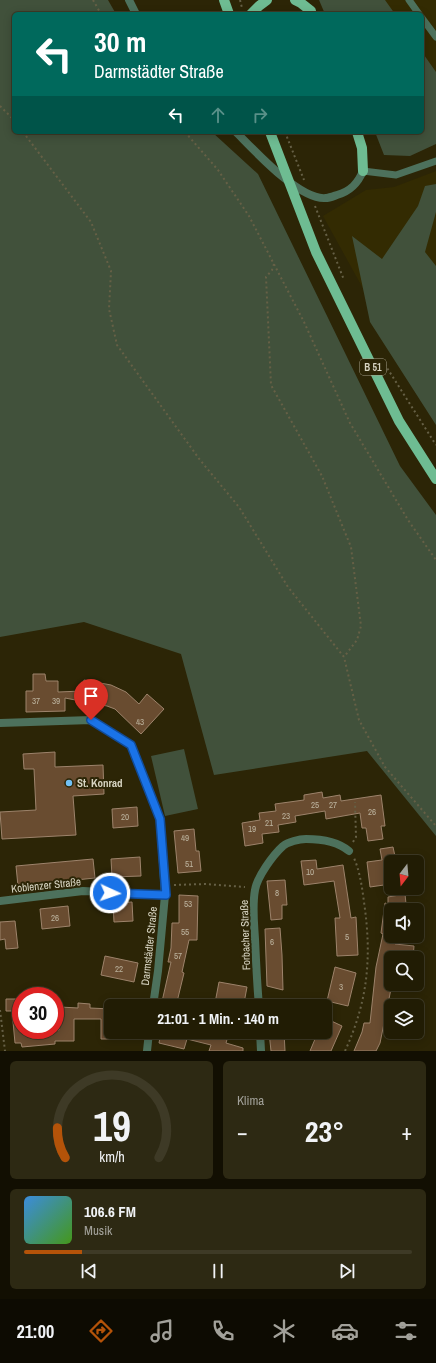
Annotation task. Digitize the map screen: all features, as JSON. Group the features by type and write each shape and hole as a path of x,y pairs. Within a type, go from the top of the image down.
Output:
{"main road":[{"path":"224,0 228,12"},
{"path":"253,12 267,0"},
{"path":"295,0 301,3 311,12"},
{"path":"306,0 312,12"},
{"name":"B 51","path":"271,134 316,252 399,421 436,479"},
{"path":"358,134 362,148 363,171"}],"street":[{"path":"128,0 135,12"},
{"path":"238,134 278,173 302,191 318,197 326,198 346,193 358,182 363,171"},
{"name":"Darmstädter Straße","path":"0,723 91,720 131,745 160,819 166,895 154,999"},
{"name":"Forbacher Straße","path":"259,999 253,908 255,888 262,872 272,858 284,846 301,839 316,839 333,842 349,851"},
{"name":"Koblenzer Straße","path":"0,901 83,892 166,895"},
{"path":"147,1051 148,1039"},
{"path":"260,1039 261,1051"}],"lane":[{"path":"409,0 418,12"},
{"path":"424,21 436,37"},
{"path":"363,171 396,175 436,161"}],"path":[{"path":"93,0 100,12"},
{"path":"0,106 12,118"},
{"path":"25,134 91,222 111,271 109,310 117,345 200,460 239,508 288,587 344,657 359,720 385,767 436,826"},
{"path":"187,134 218,170 249,216 304,322 350,423 408,520 436,560"},
{"path":"331,248 344,283"},
{"path":"274,264 272,270 266,277 271,386 322,476 351,547 361,626 357,640 344,657"},
{"path":"381,358 436,445"},
{"path":"345,1051 358,1017 364,996 368,971 367,919 362,887 358,867 349,851 356,837 355,802"},
{"path":"165,885 205,884 255,888"},
{"path":"0,1010 4,1051"}],"shaded area":[{"path":"384,0 436,0 436,78 424,60 424,12 392,12"},
{"path":"436,171 436,421 323,216 366,190 394,187"}],"green space":[{"path":"0,0 108,0 115,12 12,12 12,134 214,134 258,174 400,466 436,515 436,836 367,751 214,775 181,654 84,622 0,637"},
{"path":"319,0 385,0 394,12 324,12"},
{"path":"424,55 436,72 436,144 410,156 384,155 376,134 424,134"},
{"path":"436,184 436,212 425,252 436,266 436,425 370,322 352,236 382,259 418,206 425,186"},
{"path":"184,749 198,809 165,816 151,756"}],"building":[{"path":"33,674 45,674 46,681 58,681 58,692 82,691 84,680 111,685 126,692 139,704 147,694 164,709 141,734 115,709 107,706 65,698 65,711 26,712 26,691 33,691"},
{"path":"55,752 55,767 103,765 104,794 73,796 76,835 2,839 0,812 36,810 34,769 24,769 23,754"},
{"path":"322,792 323,798 340,795 341,801 381,795 385,826 381,826 383,839 368,841 366,828 362,828 360,813 326,819 325,811 295,816 296,822 278,825 279,832 262,834 263,843 245,846 242,823 260,820 259,813 276,811 275,804 304,800 304,795"},
{"path":"137,807 138,826 113,828 112,809"},
{"path":"194,829 196,851 199,851 201,871 178,873 174,831"},
{"path":"393,847 395,855 384,855 384,885 370,887 367,862 382,860 380,849"},
{"path":"140,857 141,876 112,877 111,859"},
{"path":"93,859 95,878 18,886 16,866"},
{"path":"316,860 317,869 343,865 351,918 356,917 358,955 337,956 335,918 340,918 334,881 304,885 301,861"},
{"path":"285,880 287,905 282,905 282,919 271,920 267,881"},
{"path":"179,895 198,896 197,940 189,940 182,972 184,973 178,999 163,999 171,962 168,962 171,948 172,923 179,923"},
{"path":"405,895 406,903 388,903 388,897"},
{"path":"132,902 133,921 114,922 113,903"},
{"path":"68,906 70,926 42,929 40,909"},
{"path":"384,910 384,943 414,946 414,951 384,951 384,991 391,991 389,999 384,999 384,1023 380,1043 376,1051 354,1051 364,1023 370,1023 376,967 383,934 381,933"},
{"path":"15,921 18,948 6,949 5,939 0,940 0,922"},
{"path":"280,928 283,990 267,986 265,929"},
{"path":"105,956 138,963 134,982 101,975"},
{"path":"335,967 356,973 348,1006 332,1002 332,999 327,999"},
{"path":"219,982 247,987 245,999 216,999"},
{"path":"6,999 12,999 12,1011 6,1011"},
{"path":"78,1003 90,1004 90,1008 104,1009 104,1039 101,1039 101,1019 74,1019 74,1041 55,1041 55,1044 22,1047 21,1043 15,1043 15,1039 64,1039 64,1007 78,1008"},
{"path":"332,1021 342,1026 331,1051 310,1051 315,1039 332,1039"},
{"path":"160,1039 187,1039 184,1049 159,1043"},
{"path":"187,1039 227,1039 226,1043 243,1048 243,1051 209,1051 211,1045"},
{"path":"270,1039 284,1039 285,1051 271,1051"}],"place":[{"name":"St. Konrad","path":"69,783"}],"route":[{"path":"91,720 131,745 160,819 166,895 110,893"}]}
